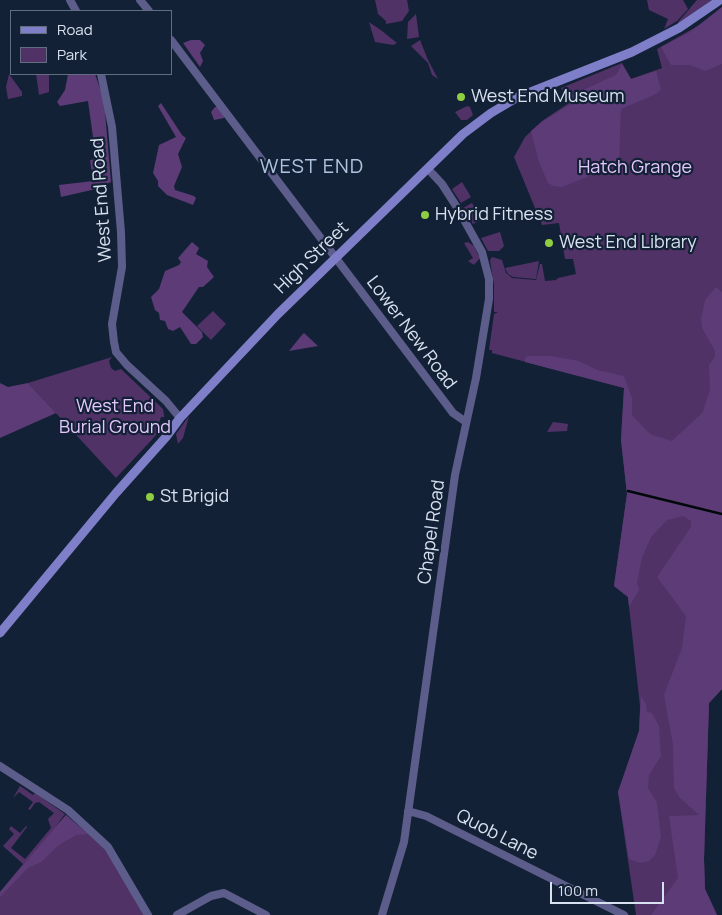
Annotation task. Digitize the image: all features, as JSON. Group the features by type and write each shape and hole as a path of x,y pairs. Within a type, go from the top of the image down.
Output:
{"main road":[{"name":"High Street","path":"0,633 180,418 278,314 467,130 518,97 654,41 694,20 720,0"}],"street":[{"path":"140,0 148,10"},
{"name":"Lower New Road","path":"172,41 453,413 466,422"},
{"name":"West End Road","path":"101,75 112,127 122,242 122,267 112,324 116,352 127,366 166,401 180,418"},
{"name":"Chapel Road","path":"382,915 404,842 455,475 487,314 488,279 484,257 442,184 428,169"},
{"path":"0,766 68,810 108,847 148,915"},
{"name":"Quob Lane","path":"408,811 426,816 624,915"},
{"path":"177,915 211,896 224,893 266,915"}],"green space":[{"path":"375,0 407,0 409,11 402,21 386,24 386,21 378,14"},
{"path":"647,0 683,0 688,9 677,21 664,29 668,19 649,10"},
{"path":"697,0 712,0 679,24 678,22"},
{"name":"Hatch Grange","path":"722,7 722,689 709,703 704,859 705,889 717,915 636,915 618,792 639,731 640,706 628,597 614,586 627,494 621,440 624,388 492,353 492,350 489,350 494,314 498,312 494,312 494,285 490,260 492,257 502,260 506,273 512,278 536,280 540,264 542,264 545,281 576,274 573,259 565,259 559,223 542,225 514,157 525,137 542,121 569,103 561,88 622,63 631,79 662,68 657,49 703,23"},
{"path":"416,14 419,37 407,39 408,22"},
{"path":"369,22 397,43 393,45 375,42"},
{"path":"420,40 438,79 432,75 428,63 411,46"},
{"path":"9,74 22,92 22,96 8,99 6,87"},
{"path":"36,75 49,75 49,92 39,95"},
{"path":"467,106 470,107 473,115 467,120 461,120 455,112"},
{"path":"462,182 471,197 461,203 452,189"},
{"path":"472,203 482,220 473,224 463,208"},
{"path":"500,232 504,246 499,251 488,251 481,238"},
{"path":"468,242 474,246 480,258 474,265 468,261 473,258 464,243"},
{"path":"539,261 536,279 513,277 508,274 505,268"},
{"path":"213,311 226,324 211,340 197,326"},
{"name":"West End Burial Ground","path":"112,357 109,361 111,368 115,371 121,369 163,409 164,415 159,423 162,424 159,432 116,478 28,383"},
{"path":"189,416 183,438 178,444 176,434"},
{"path":"553,422 568,424 567,431 547,432"},
{"path":"20,786 33,795 35,793 65,814 56,826 66,815 106,849 144,915 0,915 0,892 23,864 3,846 14,834 9,829 11,826 20,833 27,827 11,848 25,859 51,828 48,819 54,813 39,802 35,803 30,810 28,809 33,802 19,792 13,798"}],"shaded area":[{"path":"722,7 722,64 705,71 690,65 671,65 661,47 690,32"},
{"path":"191,40 200,40 205,45 200,53 203,61 200,67 183,43"},
{"path":"622,64 631,79 656,71 661,89 656,94 621,109 619,164 562,187 553,186 548,183 539,162 531,131 543,121 571,104 568,97 616,75"},
{"path":"68,75 95,75 104,100 111,182 96,189 61,197 59,185 93,181 90,160 96,159 88,101 60,106 57,102 65,90"},
{"path":"161,103 182,135 186,138 178,154 182,167 174,186 175,190 196,198 193,205 167,195 158,186 158,181 153,173 159,145 176,137 158,106"},
{"path":"215,107 220,107 225,113 224,118 214,120 211,112"},
{"path":"192,242 199,248 196,254 208,261 207,267 214,277 203,287 199,287 182,312 202,332 203,337 196,344 191,344 180,327 173,331 168,329 165,321 160,320 159,313 155,310 151,297 159,289 165,271 179,265 181,262 178,258"},
{"path":"716,287 722,292 722,689 709,703 704,859 705,889 717,915 651,915 678,878 669,816 699,815 680,798 674,788 673,745 664,695 682,648 686,616 657,577 691,527 691,521 683,516 667,520 651,537 642,558 637,582 639,590 629,607 628,597 614,586 627,494 621,440 624,388 525,362 525,359 527,356 551,356 579,361 597,370 624,376 632,398 632,415 650,434 672,441 703,412 710,389 709,365 715,357 715,351 702,328 701,319 705,300"},
{"path":"304,333 318,346 289,351 301,336"},
{"path":"0,383 8,387 28,383 56,413 0,438"},
{"path":"641,696 646,704 647,712 652,713 659,726 661,756 649,775 648,788 657,803 661,837 655,855 649,861 640,863 629,859 618,792 639,731"},
{"path":"66,815 88,834 76,835 59,845 41,862 28,868 0,897 0,892"}],"waterway":[{"path":"628,491 722,514"}],"place":[{"name":"West End Museum","path":"461,97"},
{"name":"Hybrid Fitness","path":"425,215"},
{"name":"West End Library","path":"549,243"},
{"name":"St Brigid","path":"150,497"}],"district":[{"name":"WEST END","path":"312,167"}]}
